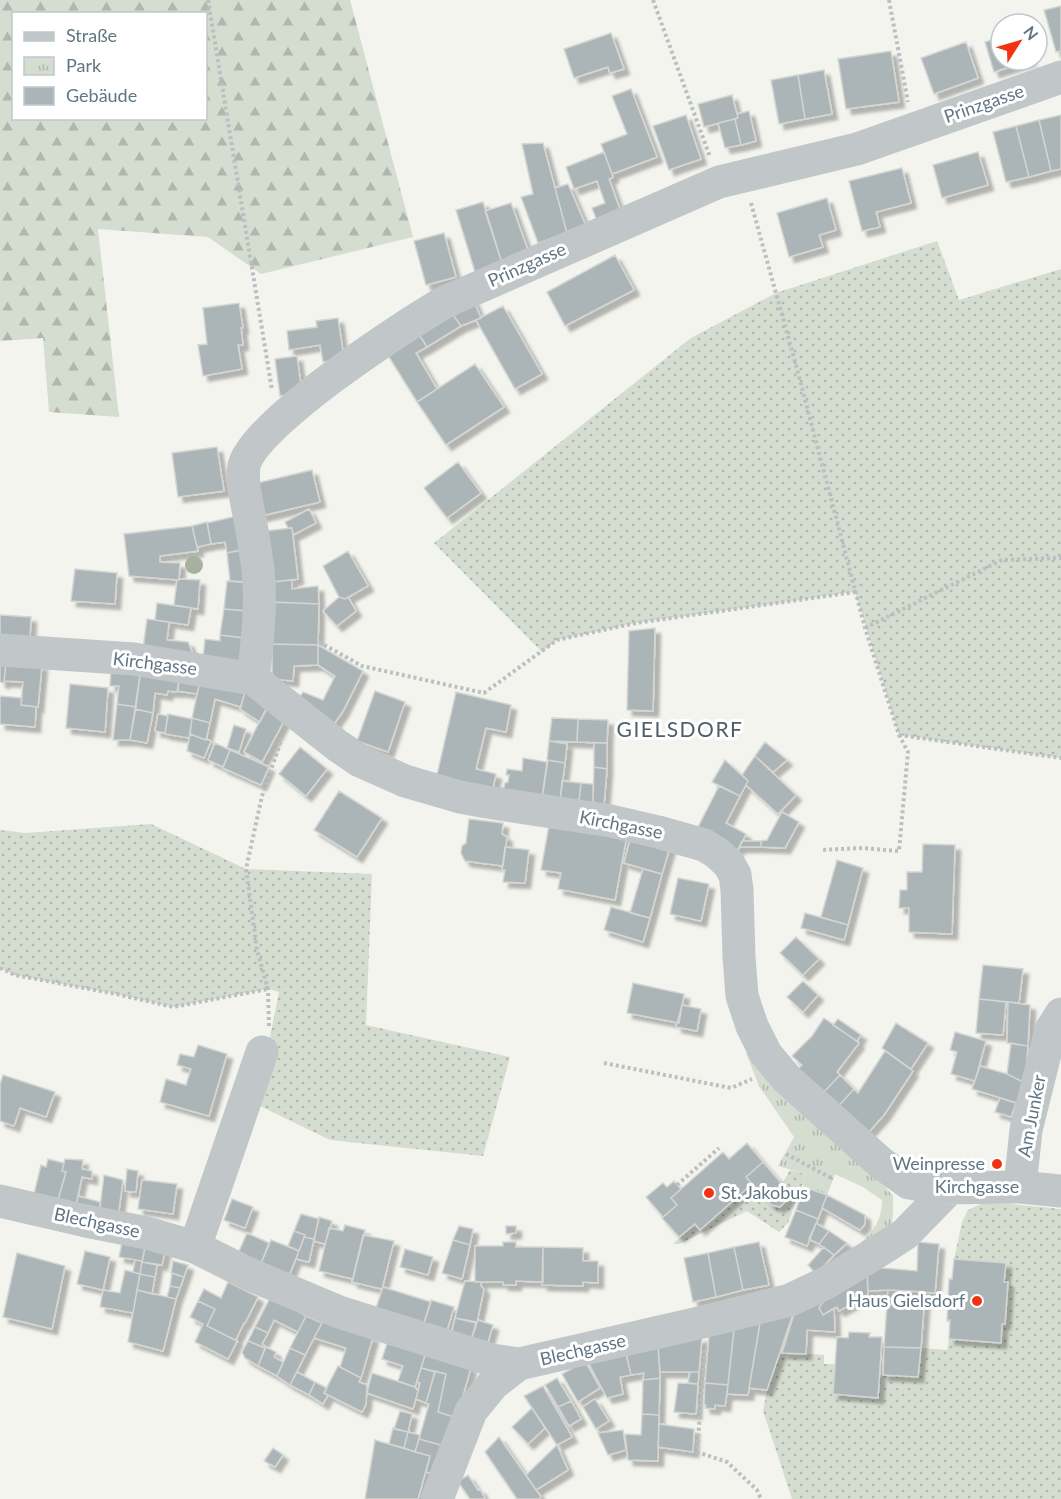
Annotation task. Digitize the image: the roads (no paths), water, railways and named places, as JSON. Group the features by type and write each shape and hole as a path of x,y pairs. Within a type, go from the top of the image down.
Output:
{"street":[{"name":"Prinzgasse","path":"253,679 258,620 258,573 243,482 244,467 249,453 278,422 376,345 447,301 731,179 857,149 1061,77"},
{"name":"Kirchgasse","path":"0,650 134,659 253,679 360,761 405,781 460,797 610,820 658,831 691,840 717,853 729,864 735,875 742,996 752,1026 766,1054 787,1079 895,1175 909,1183 919,1186 1020,1187 1061,1191"},
{"name":"Am Junker","path":"1020,1187 1026,1130 1051,1030 1061,1014"},
{"path":"195,1247 262,1052"},
{"name":"Blechgasse","path":"0,1201 147,1233 195,1247 249,1274 339,1312 492,1360 519,1364 790,1300 865,1261 904,1234 951,1187"},
{"path":"437,1499 471,1412 493,1384 519,1364"}],"place":[{"name":"Weinpresse","path":"997,1164"},
{"name":"St. Jakobus","path":"709,1193"},
{"name":"Haus Gielsdorf","path":"977,1301"}],"district":[{"name":"GIELSDORF","path":"680,730"}]}
